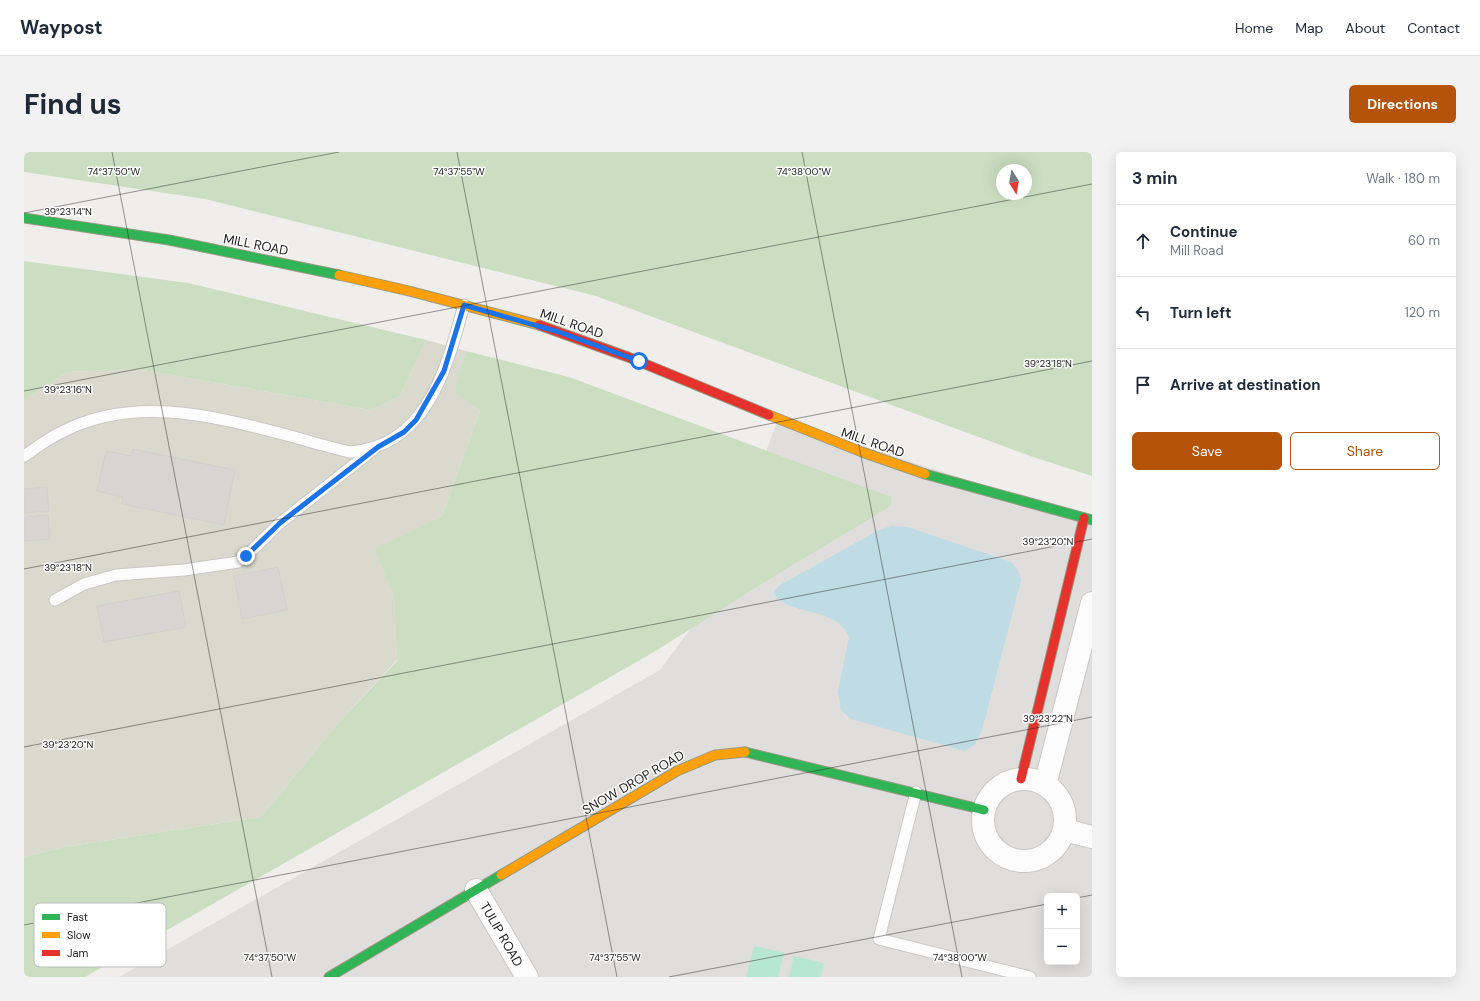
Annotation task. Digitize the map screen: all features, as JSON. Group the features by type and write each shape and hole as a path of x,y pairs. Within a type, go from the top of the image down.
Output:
{"street":[{"name":"MILL ROAD","path":"24,218 121,231 220,250 362,280 529,322 594,344 831,441 900,465 977,489 1088,519"},
{"path":"1021,779 1088,519"},
{"path":"1045,785 1092,603"},
{"name":"SNOW DROP ROAD","path":"329,977 672,773 695,761 712,755 737,751 747,752 916,792 984,810"},
{"path":"1021,779 1034,780 1045,785 1055,793 1062,804 1066,817 1064,830 1059,842 1051,852 1040,859 1027,862 1014,860 1002,855 992,847 984,829 984,810 989,798 998,788 1009,782 1021,779"},
{"path":"1064,830 1092,837"},
{"name":"TULIP ROAD","path":"476,890 527,977"}],"lane":[{"path":"55,600 84,584 116,575 184,570 238,562 280,523 378,447 404,432 421,414 447,364 464,305"},
{"path":"24,456 60,432 90,420 120,413 168,411 208,416 350,452 378,447"},
{"path":"916,792 879,940 1030,977"}],"shaded area":[{"path":"426,340 466,351 456,392 480,411 442,516 376,549 394,597 397,660 339,722 261,817 64,847 24,857 24,400 67,372 137,369 371,410 400,396"},
{"path":"778,419 1092,520 1092,977 119,977 137,967 166,967 166,950 660,670 711,601"}],"green space":[{"path":"24,152 1092,152 1092,476 1030,456 596,296 205,199 24,172"},
{"path":"24,261 188,283 426,340 400,396 371,410 137,369 67,372 24,400"},
{"path":"466,351 569,377 891,497 891,506 776,575 654,652 166,931 166,903 34,903 34,967 103,967 85,977 24,977 24,857 64,847 261,817 339,722 397,661 394,597 375,549 442,516 480,411 455,392"},
{"path":"754,946 784,953 778,977 746,977"},
{"path":"794,956 824,963 821,977 789,977"}],"water":[{"path":"891,526 908,527 1011,562 1018,570 1021,580 982,730 975,744 965,751 851,719 841,710 838,692 849,637 843,627 834,620 791,606 781,601 773,593 780,585 879,530"}],"building":[{"path":"133,449 235,470 224,525 122,504 123,497 97,491 106,451 131,456"},
{"path":"47,487 49,511 24,513 24,489"},
{"path":"48,515 50,539 24,541 24,517"},
{"path":"278,567 287,610 242,619 234,576"},
{"path":"179,591 186,627 104,642 97,606"}],"traffic: fast":[{"path":"24,218 169,240 339,275"},
{"path":"925,474 1092,520"},
{"path":"745,752 984,810"},
{"path":"329,977 501,875"}],"traffic: slow":[{"path":"339,275 409,291 539,325"},
{"path":"769,415 862,452 925,474"},
{"path":"501,875 677,771 715,755 745,752"}],"traffic: jam":[{"path":"539,325 628,357 769,415"},
{"path":"1021,779 1084,518"}],"route":[{"path":"246,556 280,523 378,447 404,432 412,425 421,414 444,371 451,354 464,305 529,322 639,361"}]}
